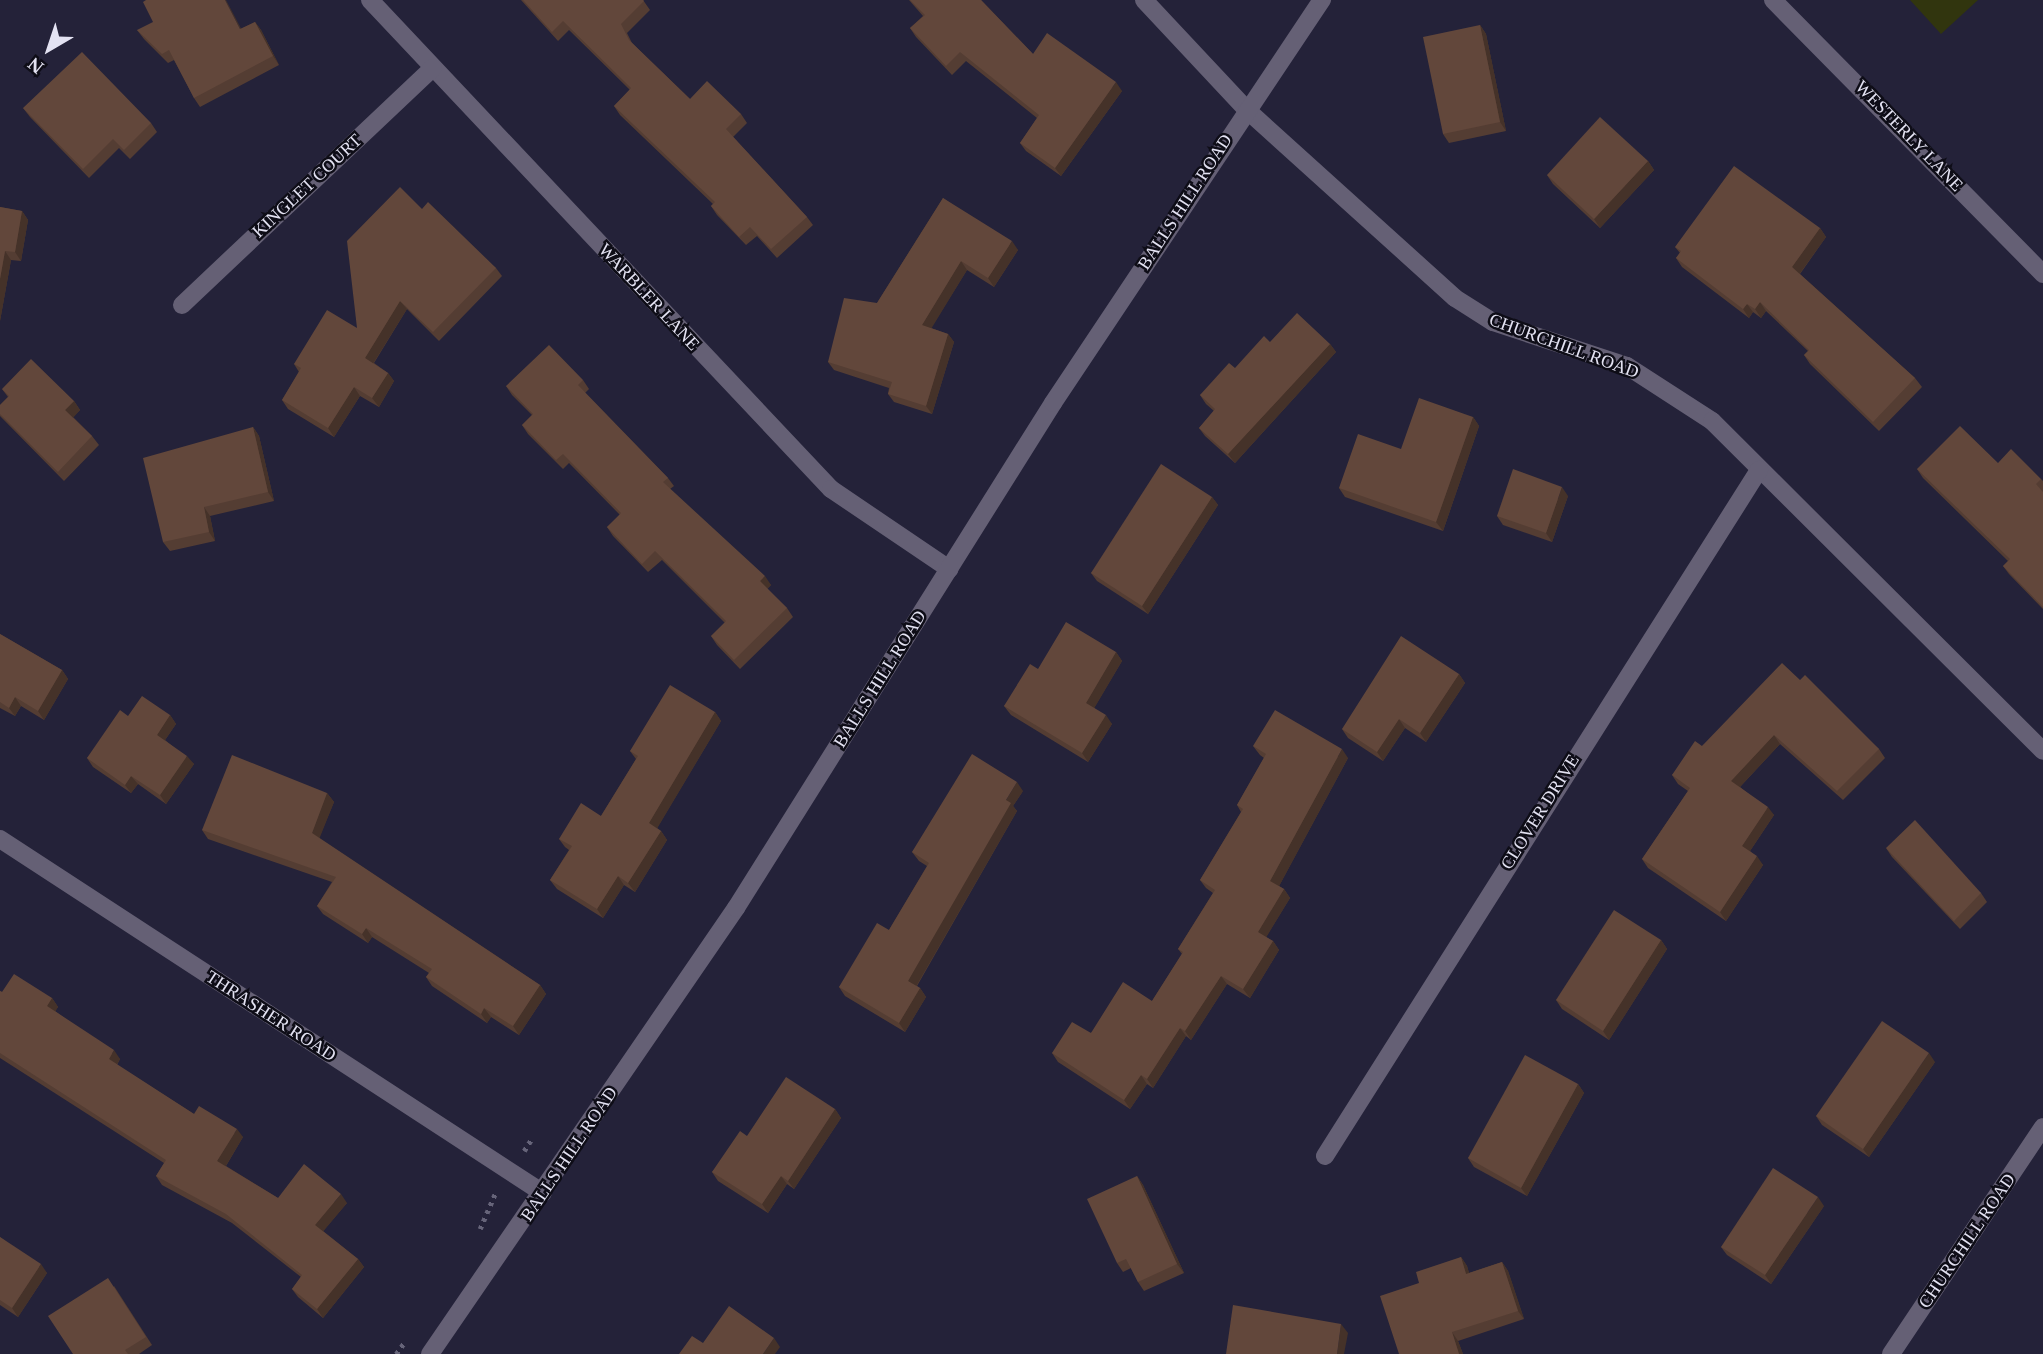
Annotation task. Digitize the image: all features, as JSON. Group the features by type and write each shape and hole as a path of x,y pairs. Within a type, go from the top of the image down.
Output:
{"street":[{"name":"WARBLER LANE","path":"370,0 831,489 949,569"},
{"name":"CHURCHILL ROAD","path":"1144,0 1247,110 1455,298 1493,322 1627,366 1672,390 1759,470 2043,751"},
{"name":"BALLS HILL ROAD","path":"430,1354 736,908 949,569 1247,110 1322,0"},
{"name":"WESTERLY LANE","path":"1773,0 2043,274"},
{"name":"KINGLET COURT","path":"183,305 433,68"},
{"name":"CLOVER DRIVE","path":"1325,1156 1759,470"},
{"name":"THRASHER ROAD","path":"0,839 543,1193"},
{"name":"CHURCHILL ROAD","path":"1891,1354 2043,1127"}],"path":[{"path":"477,1237 483,1211 531,1140"},
{"path":"396,1354 412,1331"}],"green space":[{"path":"1910,0 1978,0 1941,34"}],"building":[{"path":"225,0 240,29 255,22 273,56 194,98 169,50 162,54 137,30 153,22 143,2"},
{"path":"523,0 643,0 621,24 629,40 690,99 707,81 741,114 726,129 807,217 771,249 750,227 739,237 711,206 715,202 614,106 631,88 563,21 552,32"},
{"path":"910,0 981,0 1033,54 1047,33 1116,82 1055,168 1020,143 1039,115 960,52 946,66 910,28 925,15"},
{"path":"1480,25 1500,122 1443,134 1423,37"},
{"path":"82,52 151,123 124,150 113,139 83,169 23,108"},
{"path":"1600,117 1648,161 1594,219 1547,175"},
{"path":"1734,166 1820,228 1792,267 1915,378 1873,422 1804,355 1809,350 1760,302 1755,309 1747,304 1743,309 1676,258 1681,251 1675,247"},
{"path":"400,187 422,209 428,202 496,268 433,332 400,301 365,358 388,373 372,398 354,387 328,428 282,400 301,368 294,364 327,310 357,328 347,241"},
{"path":"943,198 1012,241 988,278 961,261 922,325 948,334 926,406 888,394 892,382 828,362 844,298 877,303"},
{"path":"0,207 22,211 15,252 5,251 0,279"},
{"path":"1297,313 1330,344 1228,454 1199,428 1215,409 1200,395 1229,363 1235,368 1264,336 1270,342"},
{"path":"549,345 583,380 578,385 668,478 663,482 765,576 760,581 787,608 734,660 711,636 726,621 655,551 642,564 607,527 621,513 563,454 556,460 522,425 533,414 506,386"},
{"path":"31,359 74,401 65,410 92,436 58,472 0,414 0,405 9,396 2,389"},
{"path":"1419,398 1473,417 1436,522 1339,488 1358,434 1401,449"},
{"path":"1960,426 1998,463 2011,449 2041,479 2036,484 2043,492 2043,607 2003,566 2010,559 1917,469"},
{"path":"253,427 268,492 204,507 209,532 163,542 143,458"},
{"path":"1161,464 1212,497 1142,606 1091,573"},
{"path":"1513,469 1562,487 1546,533 1497,516"},
{"path":"1066,622 1116,652 1086,703 1106,715 1082,753 1004,706 1030,664 1038,669"},
{"path":"0,634 62,670 38,711 15,697 9,708 0,702"},
{"path":"1401,636 1459,674 1420,733 1399,719 1377,752 1342,729"},
{"path":"1782,663 1800,680 1805,675 1879,749 1837,791 1774,735 1731,781 1768,807 1742,846 1757,856 1720,912 1642,859 1690,788 1672,775 1695,741 1702,746"},
{"path":"670,685 715,712 649,823 661,831 628,883 618,876 597,909 550,880 572,846 559,839 581,803 601,816 638,756 630,751"},
{"path":"142,696 170,715 157,735 187,756 160,795 131,776 125,785 87,758 120,710 128,716"},
{"path":"1275,710 1342,749 1270,881 1284,889 1258,932 1273,941 1243,989 1221,976 1185,1031 1180,1028 1147,1079 1141,1075 1124,1100 1052,1053 1072,1022 1091,1033 1123,982 1152,1001 1183,952 1178,949 1215,890 1200,880 1243,809 1237,805 1266,754 1253,746"},
{"path":"972,754 1017,782 1006,800 1011,803 908,981 920,988 899,1023 839,987 877,923 889,930 929,863 912,852"},
{"path":"232,755 327,793 312,833 540,985 513,1026 484,1008 481,1014 426,977 432,969 366,928 362,934 317,906 336,877 202,830"},
{"path":"1915,820 1981,893 1954,921 1886,848"},
{"path":"1614,910 1661,940 1603,1031 1556,1000"},
{"path":"14,974 52,998 47,1006 114,1050 109,1059 194,1114 199,1106 237,1129 217,1161 278,1198 304,1164 341,1194 315,1225 358,1259 317,1309 292,1289 302,1275 226,1214 156,1176 166,1160 0,1053 0,991 2,992"},
{"path":"1882,1021 1929,1053 1863,1149 1816,1116"},
{"path":"1525,1055 1578,1084 1521,1188 1468,1158"},
{"path":"786,1077 835,1109 788,1181 781,1176 762,1204 712,1172 740,1131 747,1136"},
{"path":"1773,1168 1818,1197 1765,1275 1721,1247"},
{"path":"1137,1176 1177,1264 1138,1282 1126,1259 1117,1263 1087,1199"},
{"path":"0,1237 41,1264 12,1308 0,1300"},
{"path":"1461,1257 1466,1274 1502,1262 1518,1311 1452,1332 1459,1354 1399,1354 1380,1296 1419,1283 1416,1272"},
{"path":"108,1278 146,1337 125,1350 128,1354 73,1354 48,1316"},
{"path":"1233,1305 1341,1324 1337,1354 1226,1354"},
{"path":"729,1306 774,1338 763,1354 679,1354 692,1336 703,1343"}]}
